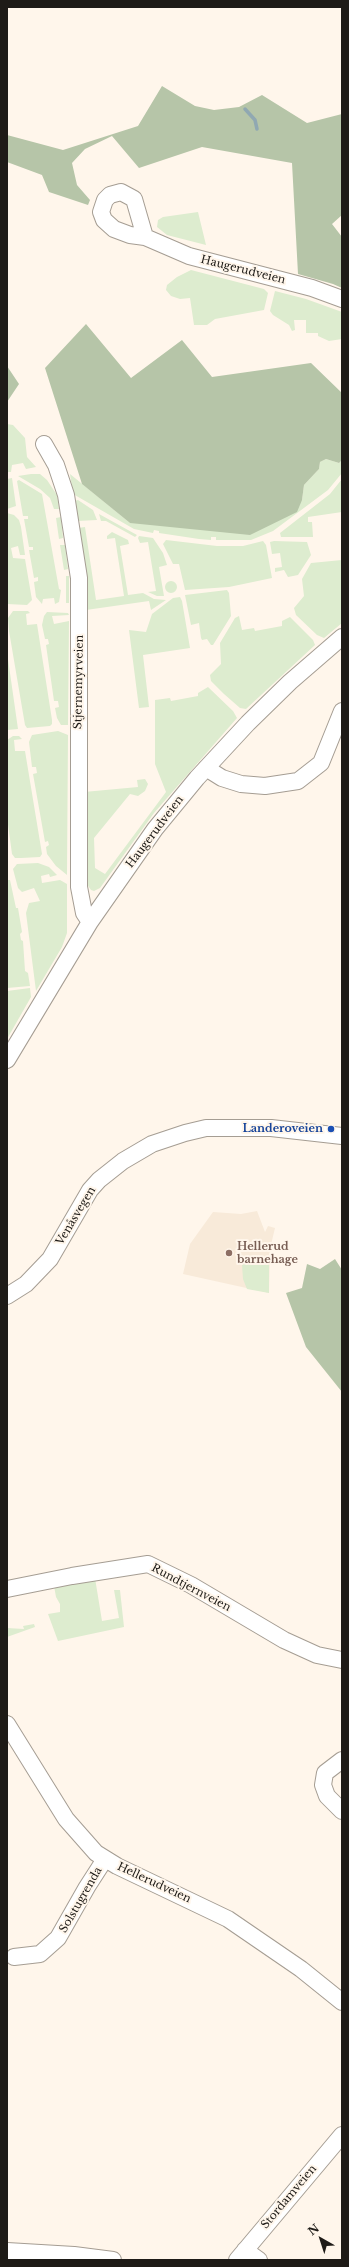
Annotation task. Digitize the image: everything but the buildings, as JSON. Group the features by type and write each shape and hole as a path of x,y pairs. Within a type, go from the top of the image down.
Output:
{"street":[{"name":"Haugerudveien","path":"145,237 189,256 312,288 342,299"},
{"name":"Stjernemyrveien","path":"44,444 56,465 66,495 79,578 79,888 84,913 90,922"},
{"name":"Haugerudveien","path":"7,1060 90,922 156,829 206,768 290,682 342,637"},
{"path":"206,768 222,778 247,785 278,786 298,781 321,763 342,711"},
{"name":"Venåsvegen","path":"7,1296 26,1284 50,1259 90,1190 99,1180 124,1161 152,1144 206,1128 271,1128 342,1136"},
{"name":"Rundtjernveien","path":"7,1589 72,1576 148,1564 191,1585 290,1643 317,1655 342,1660"},
{"name":"Hellerudveien","path":"7,1724 66,1819 96,1853 105,1859 228,1919 301,1969 342,2002"},
{"path":"342,1760 325,1773 323,1785 326,1796 342,1811"},
{"name":"Solstugrenda","path":"14,1957 40,1954 58,1938 105,1859"},
{"name":"Stordamveien","path":"241,2255 342,2135"},
{"path":"7,2251 74,2255 113,2260"},
{"path":"241,2255 259,2260"}],"shaded area":[{"name":"Hellerud barnehage","path":"257,1211 265,1232 268,1226 275,1228 270,1249 269,1293 183,1274 190,1244 213,1212 241,1214"}],"green space":[{"path":"162,86 195,106 214,110 239,107 262,95 307,123 342,114 342,215 332,224 342,237 342,288 298,274 292,163 202,147 139,168 112,136 85,149 72,163 77,185 90,200 88,205 49,192 42,175 7,162 7,135 63,150 138,126"},
{"path":"198,212 206,245 167,235 157,227 158,220 163,217"},
{"path":"191,270 264,289 268,293 264,310 215,319 207,325 194,325 190,298 180,299 171,296 166,290 167,285 177,277"},
{"path":"275,291 306,299 342,312 342,339 329,341 318,336 318,333 306,333 306,320 294,320 295,330 292,331 289,325 273,315 270,311"},
{"path":"86,324 131,378 182,340 212,377 311,363 342,393 342,460 339,463 326,459 320,462 319,469 304,485 302,500 297,512 250,535 130,523 82,484 45,368"},
{"path":"7,366 19,384 7,402"},
{"path":"7,424 13,425 25,438 27,457 36,467 26,469 23,463 12,465 11,472 7,472"},
{"path":"326,459 339,463 342,460 342,473 328,490 273,531 251,540 216,540 216,537 211,537 211,540 199,539 159,533 159,531 154,530 153,533 134,529 73,494 70,474 130,523 302,500 304,485 319,469 320,462"},
{"path":"40,474 47,480 57,495 59,509 54,509 50,498 40,489 18,476"},
{"path":"12,478 16,506 7,509 7,479"},
{"path":"342,479 342,512 308,517 308,522 312,522 313,537 281,537 280,533 330,494"},
{"path":"19,480 42,494 59,589 61,590 59,602 55,604 54,598 43,599 42,604 36,597 34,582 38,581 38,577 34,578 29,550 33,550 33,547 29,547 24,519 28,519 28,516 23,516 17,481"},
{"path":"78,500 93,510 97,520 77,521 74,501"},
{"path":"7,513 14,515 19,520 21,527 25,555 20,555 18,546 11,548 13,558 25,559 32,600 27,605 7,604"},
{"path":"99,514 137,535 135,537 106,521 101,521"},
{"path":"61,517 63,538 59,539 56,518"},
{"path":"85,527 96,600 124,596 115,538 107,539 107,536 112,532 128,540 129,544 120,546 128,595 143,593 154,599 166,600 151,610 149,601 86,610 78,528"},
{"path":"139,536 153,538 163,553 167,565 159,567 164,596 157,596 148,592 156,591 148,542 140,543 138,538"},
{"path":"166,540 217,546 243,546 263,541 266,545 272,578 229,587 185,590 179,564 173,564 163,544"},
{"path":"270,542 307,542 311,555 298,575 288,577 284,570 275,572 275,568 282,567 280,553 272,554"},
{"path":"60,545 65,545 68,569 64,570"},
{"path":"342,560 342,623 324,638 317,635 296,615 294,608 304,596 302,579 311,563"},
{"path":"66,576 69,576 69,603 66,603"},
{"path":"171,581 175,583 177,587 175,591 171,593 167,591 165,587 167,583"},
{"path":"227,590 229,593 231,616 213,645 211,645 207,639 202,640 199,623 191,625 185,595"},
{"path":"180,597 190,648 143,655 149,707 139,708 129,630 146,632 152,614 173,598"},
{"path":"13,611 28,611 30,613 26,614 27,625 37,624 52,720 52,724 50,726 27,728 25,725 9,631 8,618"},
{"path":"47,612 68,613 69,615 52,616 54,624 69,621 68,725 61,725 57,718 55,708 59,707 58,701 54,701 46,645 49,644 48,639 45,639 42,625 44,616"},
{"path":"239,616 242,630 254,628 255,631 282,626 282,621 290,617 313,640 315,645 246,709 240,708 224,694 211,681 210,675 221,664 220,643 235,618"},
{"path":"7,652 18,729 7,730"},
{"path":"208,687 233,711 237,718 154,813 100,888 94,891 91,890 84,880 84,792 138,787 137,780 145,779 148,784 145,791 138,796 130,794 94,838 95,868 105,874 166,792 155,764 155,700 170,698 171,701 198,696 198,693"},
{"path":"58,731 68,735 67,875 56,866 47,854 46,847 49,845 48,841 45,842 33,774 37,773 36,767 32,767 29,742 32,735"},
{"path":"13,736 19,736 22,739 14,740 15,751 25,751 42,854 40,857 15,858 12,854 7,817 7,740"},
{"path":"38,863 49,867 57,875 50,877 49,874 41,876 42,883 60,880 67,884 67,933 62,947 36,991 26,913 29,903 40,901 34,888 22,892 18,888 13,869 17,864"},
{"path":"7,880 10,880 16,908 18,908 22,932 20,934 21,940 23,941 25,971 28,973 30,986 7,988"},
{"path":"30,988 31,997 7,1039 7,991"},
{"path":"257,1258 269,1258 269,1293 247,1289 243,1279 242,1265"},
{"path":"335,1259 342,1270 342,1392 306,1347 286,1293 302,1288 307,1264 320,1269"},
{"path":"95,1578 102,1621 119,1618 114,1590 120,1590 124,1627 58,1641 48,1614 60,1612 60,1604 56,1597 54,1586"},
{"path":"34,1624 35,1627 7,1637 7,1628 24,1629 23,1626"}],"waterway":[{"path":"245,109 255,120 257,129"}],"place":[{"name":"Landeroveien","path":"331,1129"},
{"name":"Hellerud barnehage","path":"229,1253"}]}
